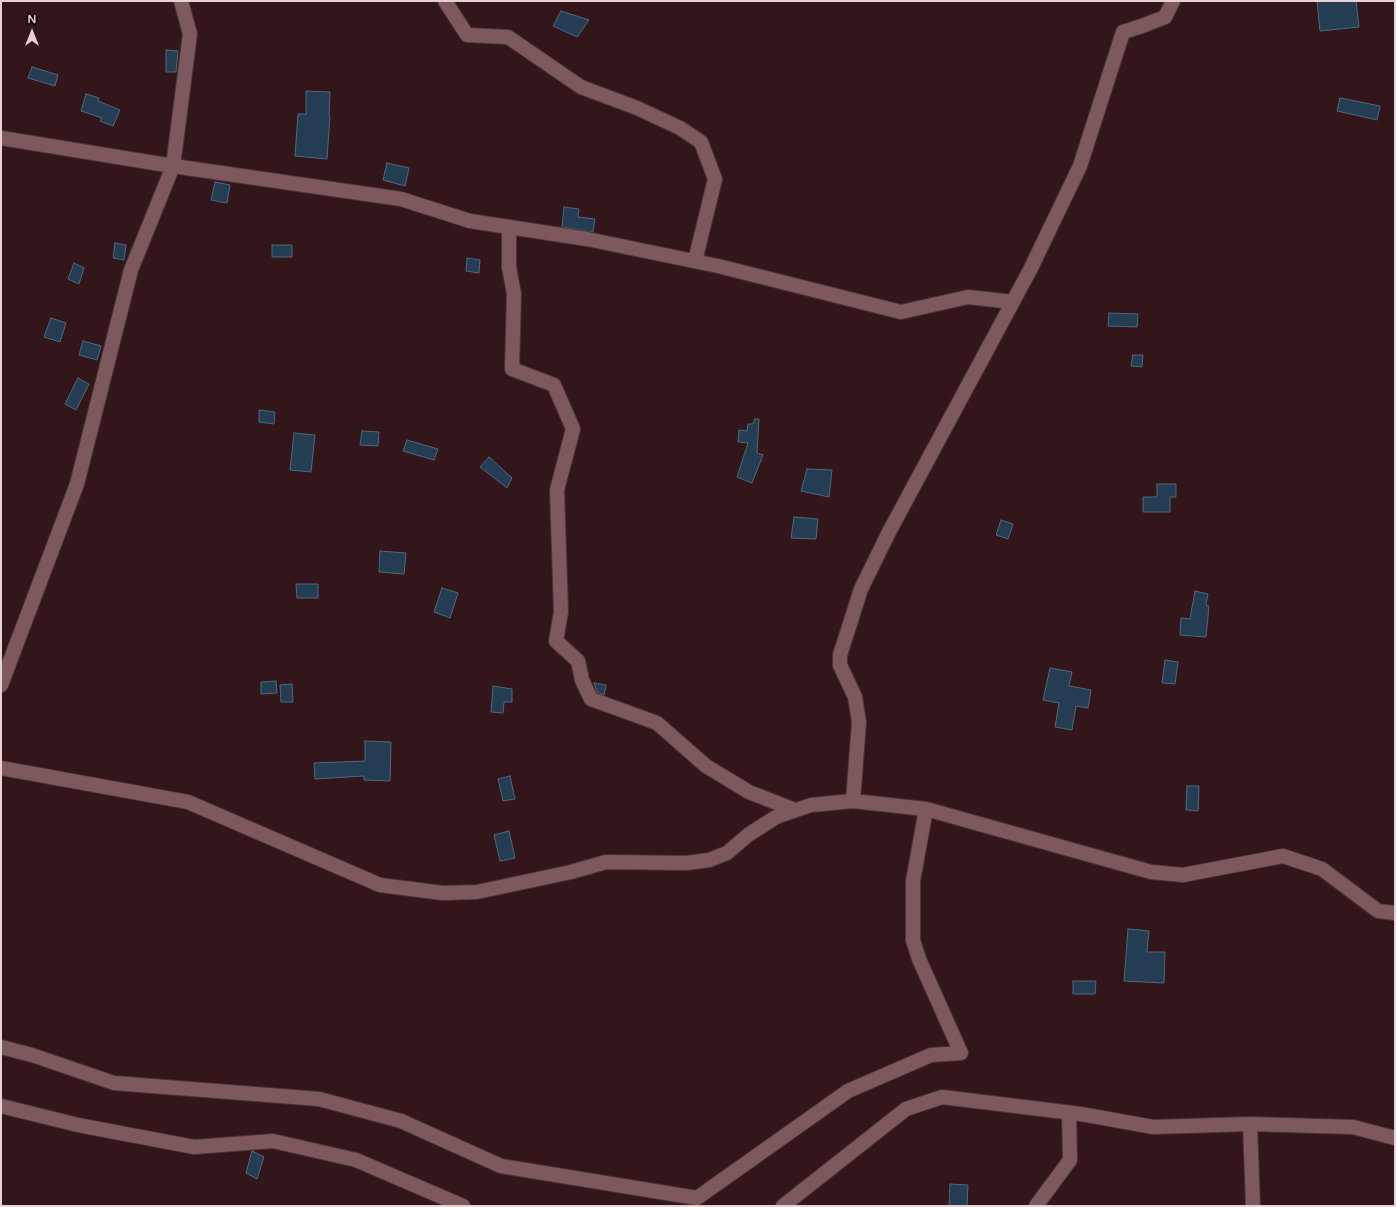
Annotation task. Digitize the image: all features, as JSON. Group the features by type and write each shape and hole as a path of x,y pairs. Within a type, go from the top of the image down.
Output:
{"street":[{"path":"1,685 77,484 131,270 173,166 190,34 181,1"},
{"path":"445,1 467,35 508,37 581,87 637,108 680,128 701,142 715,179 695,261"},
{"path":"853,801 859,722 855,697 840,665 840,655 861,589 889,532 1030,270 1080,166 1123,32 1165,17 1173,1"},
{"path":"1,138 173,166 401,199 470,221 587,239 695,261 901,312 968,297 1012,302"},
{"path":"509,227 509,267 514,294 512,369 554,385 573,429 557,490 561,612 556,641 578,661 582,680 591,699 657,723 706,766 748,792 796,810"},
{"path":"1,768 188,802 380,885 443,893 476,892 571,872 606,862 687,863 709,860 727,853 748,835 776,817 810,805 853,801 926,808 1151,872 1183,875 1283,856 1322,869 1378,911 1395,913"},
{"path":"1,1047 32,1055 114,1083 319,1099 401,1121 501,1166 698,1198 848,1091 931,1055 962,1053 919,959 913,940 913,881 926,808"},
{"path":"783,1206 906,1109 942,1097 1069,1113 1153,1126 1250,1124 1353,1126 1395,1138"},
{"path":"1,1106 78,1125 194,1147 274,1141 356,1160 463,1206"},
{"path":"1036,1206 1070,1160 1069,1113"},
{"path":"1250,1124 1253,1206"}],"building":[{"path":"1317,1 1356,1 1359,27 1320,31"},
{"path":"561,11 589,20 577,37 553,26"},
{"path":"166,50 178,51 176,72 166,72"},
{"path":"32,67 58,75 55,86 28,78"},
{"path":"306,91 330,92 327,159 295,156 298,114 306,114"},
{"path":"86,94 99,98 98,101 120,110 113,126 100,121 102,118 81,111"},
{"path":"1340,98 1380,106 1377,120 1337,111"},
{"path":"387,163 409,168 405,186 383,180"},
{"path":"215,182 230,185 227,203 211,200"},
{"path":"564,207 579,209 578,217 595,219 593,232 562,227"},
{"path":"115,243 126,245 124,260 113,258"},
{"path":"272,245 292,245 292,257 272,257"},
{"path":"467,258 480,260 479,273 466,271"},
{"path":"74,263 84,268 79,284 68,279"},
{"path":"1109,313 1138,314 1137,327 1108,326"},
{"path":"51,318 66,323 60,342 44,337"},
{"path":"83,341 101,346 97,360 79,355"},
{"path":"1133,355 1143,355 1142,367 1131,366"},
{"path":"78,378 89,384 76,410 65,404"},
{"path":"259,410 275,412 274,424 259,422"},
{"path":"755,419 759,419 757,453 763,455 752,483 737,477 748,443 738,442 739,430 747,431 748,424 753,424"},
{"path":"362,431 379,432 378,446 360,445"},
{"path":"294,433 315,435 311,472 290,470"},
{"path":"407,440 438,449 434,460 403,451"},
{"path":"489,457 512,478 507,488 480,467"},
{"path":"807,469 832,470 829,497 801,491"},
{"path":"1157,484 1176,484 1176,497 1170,497 1170,512 1143,512 1143,497 1157,497"},
{"path":"794,517 818,519 816,539 791,538"},
{"path":"1001,520 1013,524 1008,539 996,535"},
{"path":"380,551 406,553 404,574 379,572"},
{"path":"296,584 318,584 318,598 297,598"},
{"path":"442,588 458,593 450,618 434,612"},
{"path":"1195,591 1208,594 1206,605 1209,606 1206,637 1180,635 1181,618 1190,619"},
{"path":"1165,660 1178,662 1175,684 1162,683"},
{"path":"1050,668 1072,672 1069,686 1091,690 1088,708 1076,706 1072,730 1055,727 1059,703 1043,700"},
{"path":"276,681 277,693 261,694 261,682"},
{"path":"594,683 606,685 604,695 597,692"},
{"path":"292,684 293,702 281,702 280,685"},
{"path":"493,686 512,689 512,702 504,702 503,713 491,712"},
{"path":"365,741 391,742 390,781 364,780 364,776 315,779 314,763 365,761"},
{"path":"510,776 515,799 503,801 498,779"},
{"path":"1187,786 1199,786 1198,811 1186,810"},
{"path":"509,831 515,858 500,861 494,835"},
{"path":"1128,929 1149,931 1147,952 1165,952 1164,983 1124,981"},
{"path":"1073,981 1096,981 1095,994 1073,994"},
{"path":"252,1151 264,1157 257,1179 246,1173"},
{"path":"950,1184 968,1185 967,1206 949,1206"}]}
